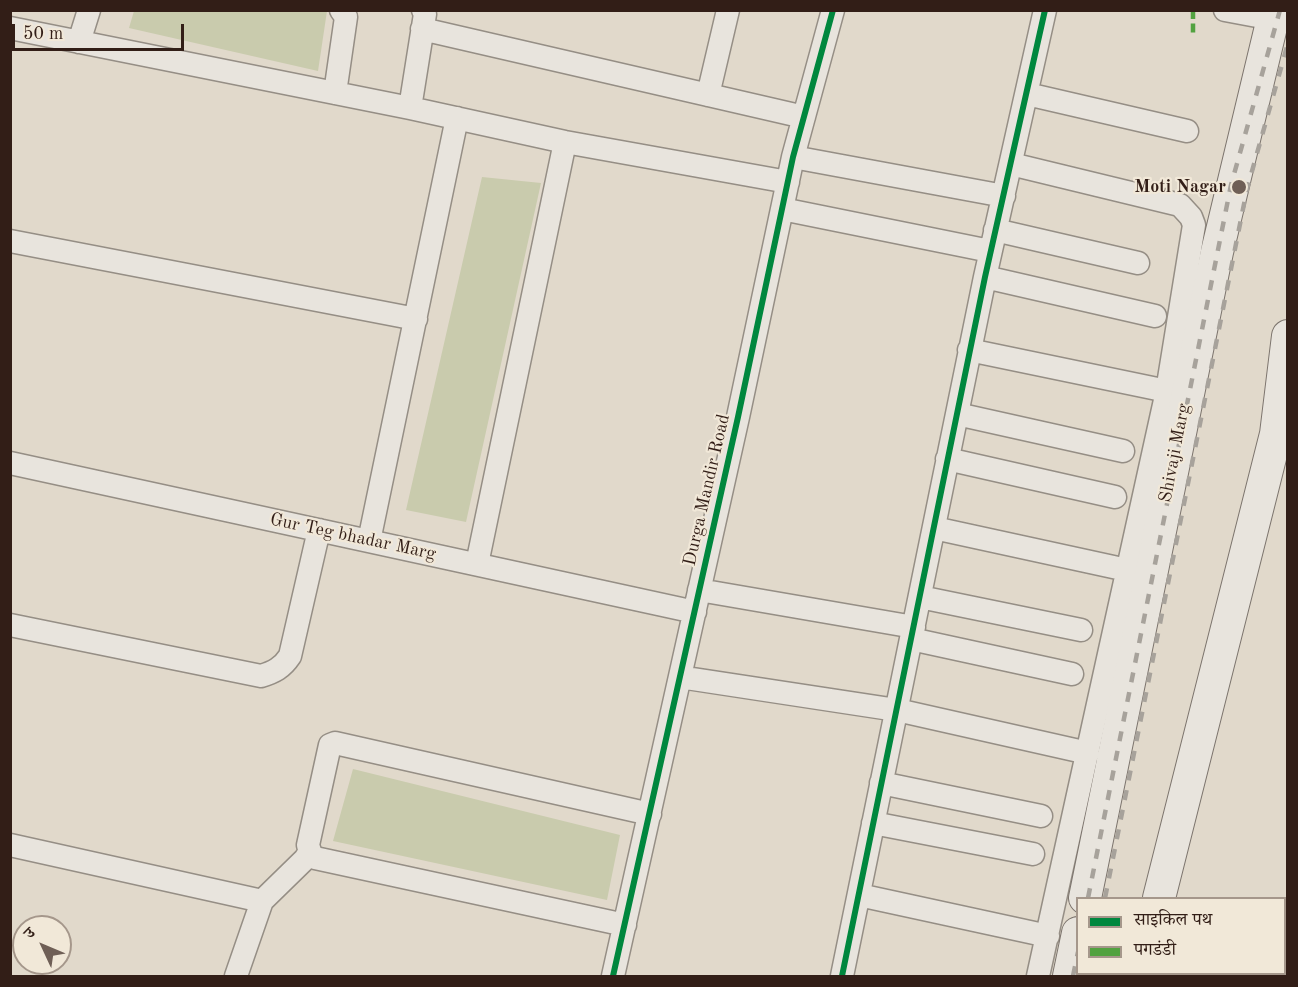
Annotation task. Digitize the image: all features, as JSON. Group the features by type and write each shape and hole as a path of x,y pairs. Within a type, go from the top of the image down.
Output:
{"main road":[{"name":"Shivaji Marg","path":"1084,897 1216,252 1274,15"},
{"path":"1159,897 1276,434 1287,336"},
{"path":"1063,934 1069,976"}],"street":[{"path":"79,42 89,10"},
{"path":"335,93 346,16 341,10"},
{"path":"708,95 728,10"},
{"name":"Durga Mandir Road","path":"613,976 793,157 833,10"},
{"path":"848,976 859,895 969,350 1045,10"},
{"path":"1225,10 1274,15"},
{"path":"410,108 423,20 708,95 804,117"},
{"path":"10,28 410,108 565,142 788,182"},
{"path":"1027,94 1187,131"},
{"path":"369,541 457,118"},
{"path":"477,564 565,142"},
{"path":"793,157 1004,196"},
{"path":"1011,164 1180,205 1191,217 1194,225 1167,391 1088,753 1063,934 1038,976"},
{"path":"783,209 1138,263"},
{"path":"10,241 416,319"},
{"path":"985,277 1155,316"},
{"path":"969,350 1167,391"},
{"path":"957,414 1122,451"},
{"path":"947,459 1115,497"},
{"name":"Gur Teg bhadar Marg","path":"10,462 477,564 697,601 913,633 1072,674"},
{"path":"934,528 1128,570"},
{"path":"10,625 261,676 283,666 290,656 319,530"},
{"path":"920,597 1081,630"},
{"path":"680,677 897,710 1088,753"},
{"path":"625,925 315,858 308,845 330,745 334,743 650,814"},
{"path":"882,783 1041,816"},
{"path":"873,823 1033,854"},
{"path":"10,845 262,901"},
{"path":"236,976 262,901 305,859 310,851"},
{"path":"859,895 1063,934"}],"green space":[{"path":"134,11 327,11 318,71 129,28"},
{"path":"482,177 541,183 466,522 406,510"},
{"path":"353,769 620,835 607,900 333,841"}],"railway":[{"path":"1088,897 1231,185 1280,10"},
{"path":"1105,897 1247,189 1288,43"},
{"path":"1073,976 1076,962"}],"marked path":[{"path":"1193,10 1193,37"}],"cycle path":[{"path":"613,976 738,417 793,157 833,10"},
{"path":"842,976 985,277 1045,10"}],"place":[{"name":"Moti Nagar","path":"1239,187"}]}
